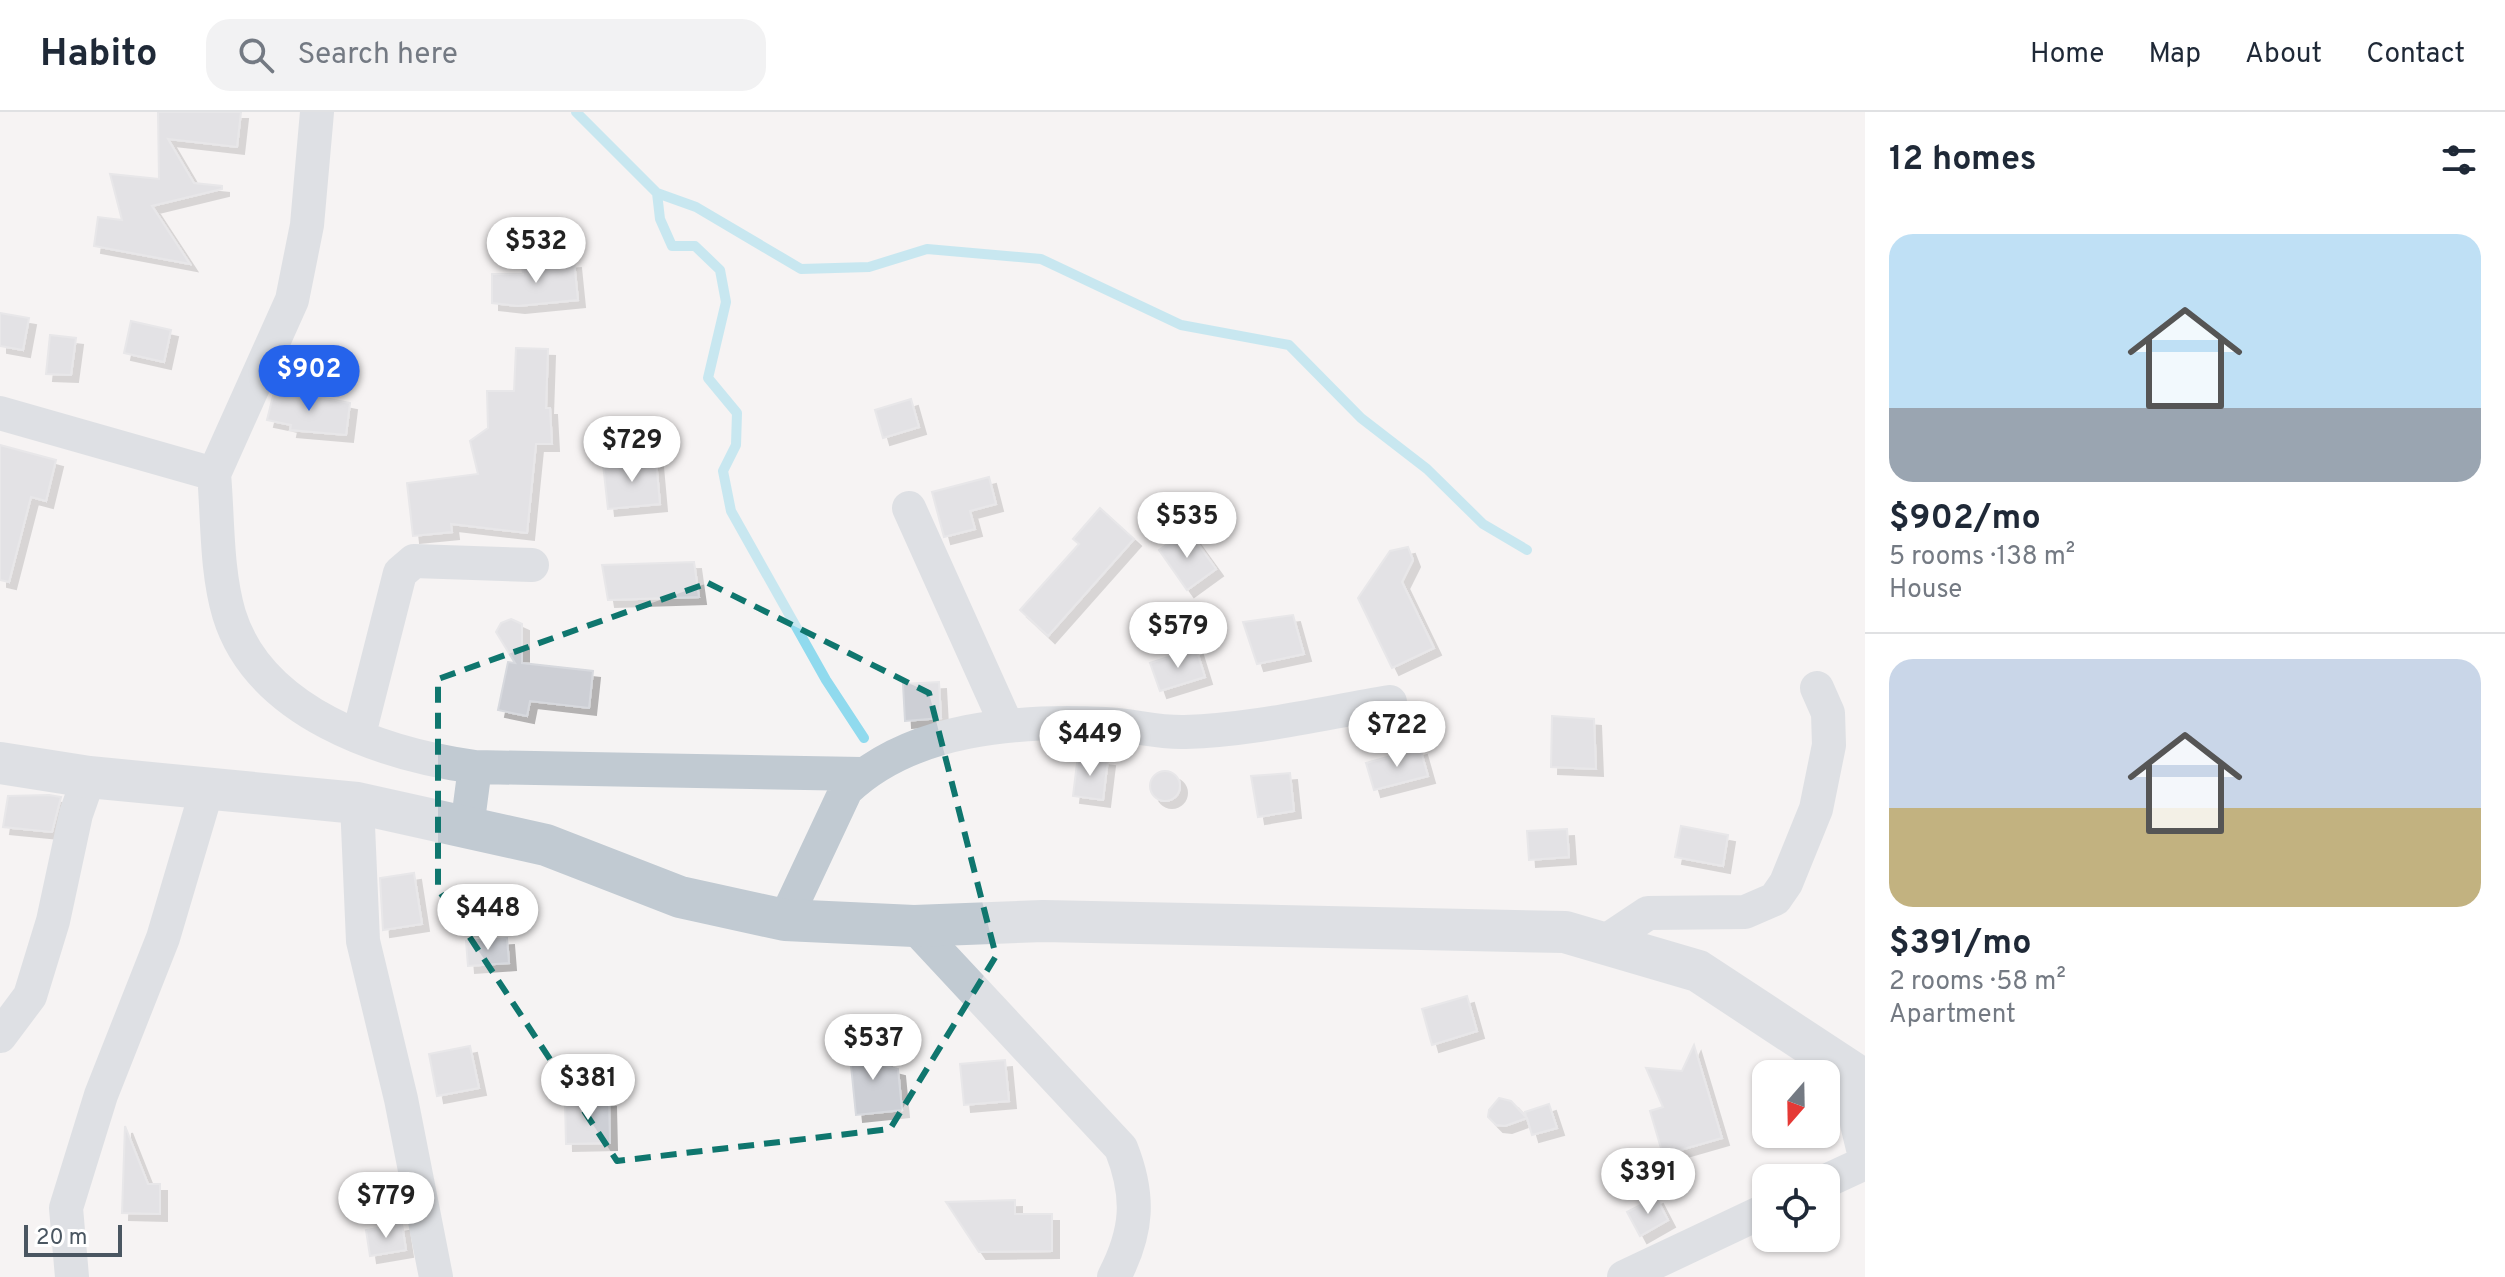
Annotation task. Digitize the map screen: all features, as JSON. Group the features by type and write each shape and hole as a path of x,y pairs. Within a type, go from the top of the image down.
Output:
{"street":[{"path":"317,112 307,225 292,300 214,474 229,614 247,655 261,676 295,705 359,734 425,757 475,767 862,774"},
{"path":"0,413 214,474"},
{"path":"909,508 1007,726"},
{"path":"359,734 400,573 414,561 532,565"},
{"path":"1603,943 1648,913 1745,912 1775,899 1786,883 1816,809 1829,745 1828,713 1817,688"},
{"path":"785,920 846,790 862,774 916,748 964,731 1007,726 1107,724 1159,731 1214,730 1390,702"},
{"path":"0,763 89,777 208,786 357,803 546,845 680,897 785,920 914,926 1043,921 1565,932 1698,971 1860,1079 1857,1124 1865,1160 1840,1173"},
{"path":"467,828 475,767"},
{"path":"0,1036 30,996 53,921 76,814 89,777"},
{"path":"72,1277 66,1208 101,1095 163,938 208,786"},
{"path":"357,803 363,941 401,1099 436,1277"},
{"path":"914,926 1121,1148 1133,1179 1135,1224 1114,1277"},
{"path":"1624,1277 1752,1217"}],"highlighted area":[{"path":"708,583 929,693 996,956 890,1129 617,1161 438,889 438,679"}],"building":[{"path":"158,112 241,112 237,147 168,139 194,183 222,186 222,189 152,206 190,264 94,246 98,217 122,220 110,174 159,179"},
{"path":"574,261 578,300 518,306 492,303 492,274 523,274 522,266"},
{"path":"0,313 29,318 23,350 0,346"},
{"path":"131,321 171,330 164,362 124,353"},
{"path":"50,335 76,338 71,375 46,374"},
{"path":"516,348 548,349 546,408 550,408 552,444 536,444 527,533 451,524 452,532 413,536 407,483 478,474 470,441 488,428 487,391 514,391"},
{"path":"275,388 350,403 346,435 290,430 291,425 267,420"},
{"path":"911,399 919,427 883,438 875,410"},
{"path":"0,445 56,460 46,501 31,497 9,582 0,580"},
{"path":"656,460 660,504 608,509 603,464"},
{"path":"989,477 996,504 970,511 975,529 944,537 932,492"},
{"path":"1100,508 1134,539 1048,636 1020,610 1079,544 1073,539"},
{"path":"1188,530 1216,569 1187,590 1159,550"},
{"path":"1408,547 1413,560 1402,582 1434,648 1392,668 1358,598 1390,551"},
{"path":"694,562 699,597 608,600 602,565"},
{"path":"1293,615 1304,654 1257,664 1243,622"},
{"path":"511,619 522,624 522,663 593,671 589,708 530,701 527,716 498,710 508,662 515,663 496,632 501,623"},
{"path":"1196,648 1205,677 1160,691 1150,663"},
{"path":"939,682 941,718 905,721 903,684"},
{"path":"1552,716 1594,719 1596,769 1551,767"},
{"path":"1420,748 1428,776 1374,790 1366,763"},
{"path":"1078,755 1108,759 1103,800 1073,796"},
{"path":"1165,771 1176,775 1180,786 1176,797 1165,801 1154,797 1150,786 1154,775"},
{"path":"1290,773 1294,811 1258,817 1251,776"},
{"path":"8,796 61,797 52,832 3,827"},
{"path":"1681,826 1728,835 1723,866 1675,857"},
{"path":"1567,829 1569,857 1529,860 1527,831"},
{"path":"414,873 422,924 383,930 380,878"},
{"path":"507,938 509,963 468,966 466,941"},
{"path":"1467,996 1477,1031 1432,1045 1422,1009"},
{"path":"848,1036 885,1059 882,1065 898,1069 902,1110 856,1115"},
{"path":"1694,1045 1722,1138 1663,1155 1650,1111 1663,1107 1646,1068 1682,1071"},
{"path":"470,1046 479,1088 437,1096 429,1054"},
{"path":"1005,1060 1009,1101 964,1105 960,1064"},
{"path":"1499,1098 1511,1101 1526,1117 1525,1112 1549,1104 1557,1128 1532,1135 1527,1118 1505,1126 1496,1125 1488,1117 1489,1110"},
{"path":"609,1100 610,1143 566,1144 565,1101"},
{"path":"125,1126 148,1184 160,1184 160,1214 122,1213"},
{"path":"1656,1197 1668,1220 1640,1236 1627,1212"},
{"path":"1015,1200 1015,1214 1052,1214 1052,1251 979,1252 946,1202"},
{"path":"402,1224 406,1250 370,1256 366,1230"}],"waterway":[{"path":"576,112 657,193 696,207 801,269 869,267 927,249 1041,259 1181,325 1289,345 1361,418 1427,469 1483,524 1527,550"},
{"path":"657,193 660,219 672,246 695,246 720,270 726,302 708,378 737,413 736,445 723,471 731,511 826,680 864,738"}]}
